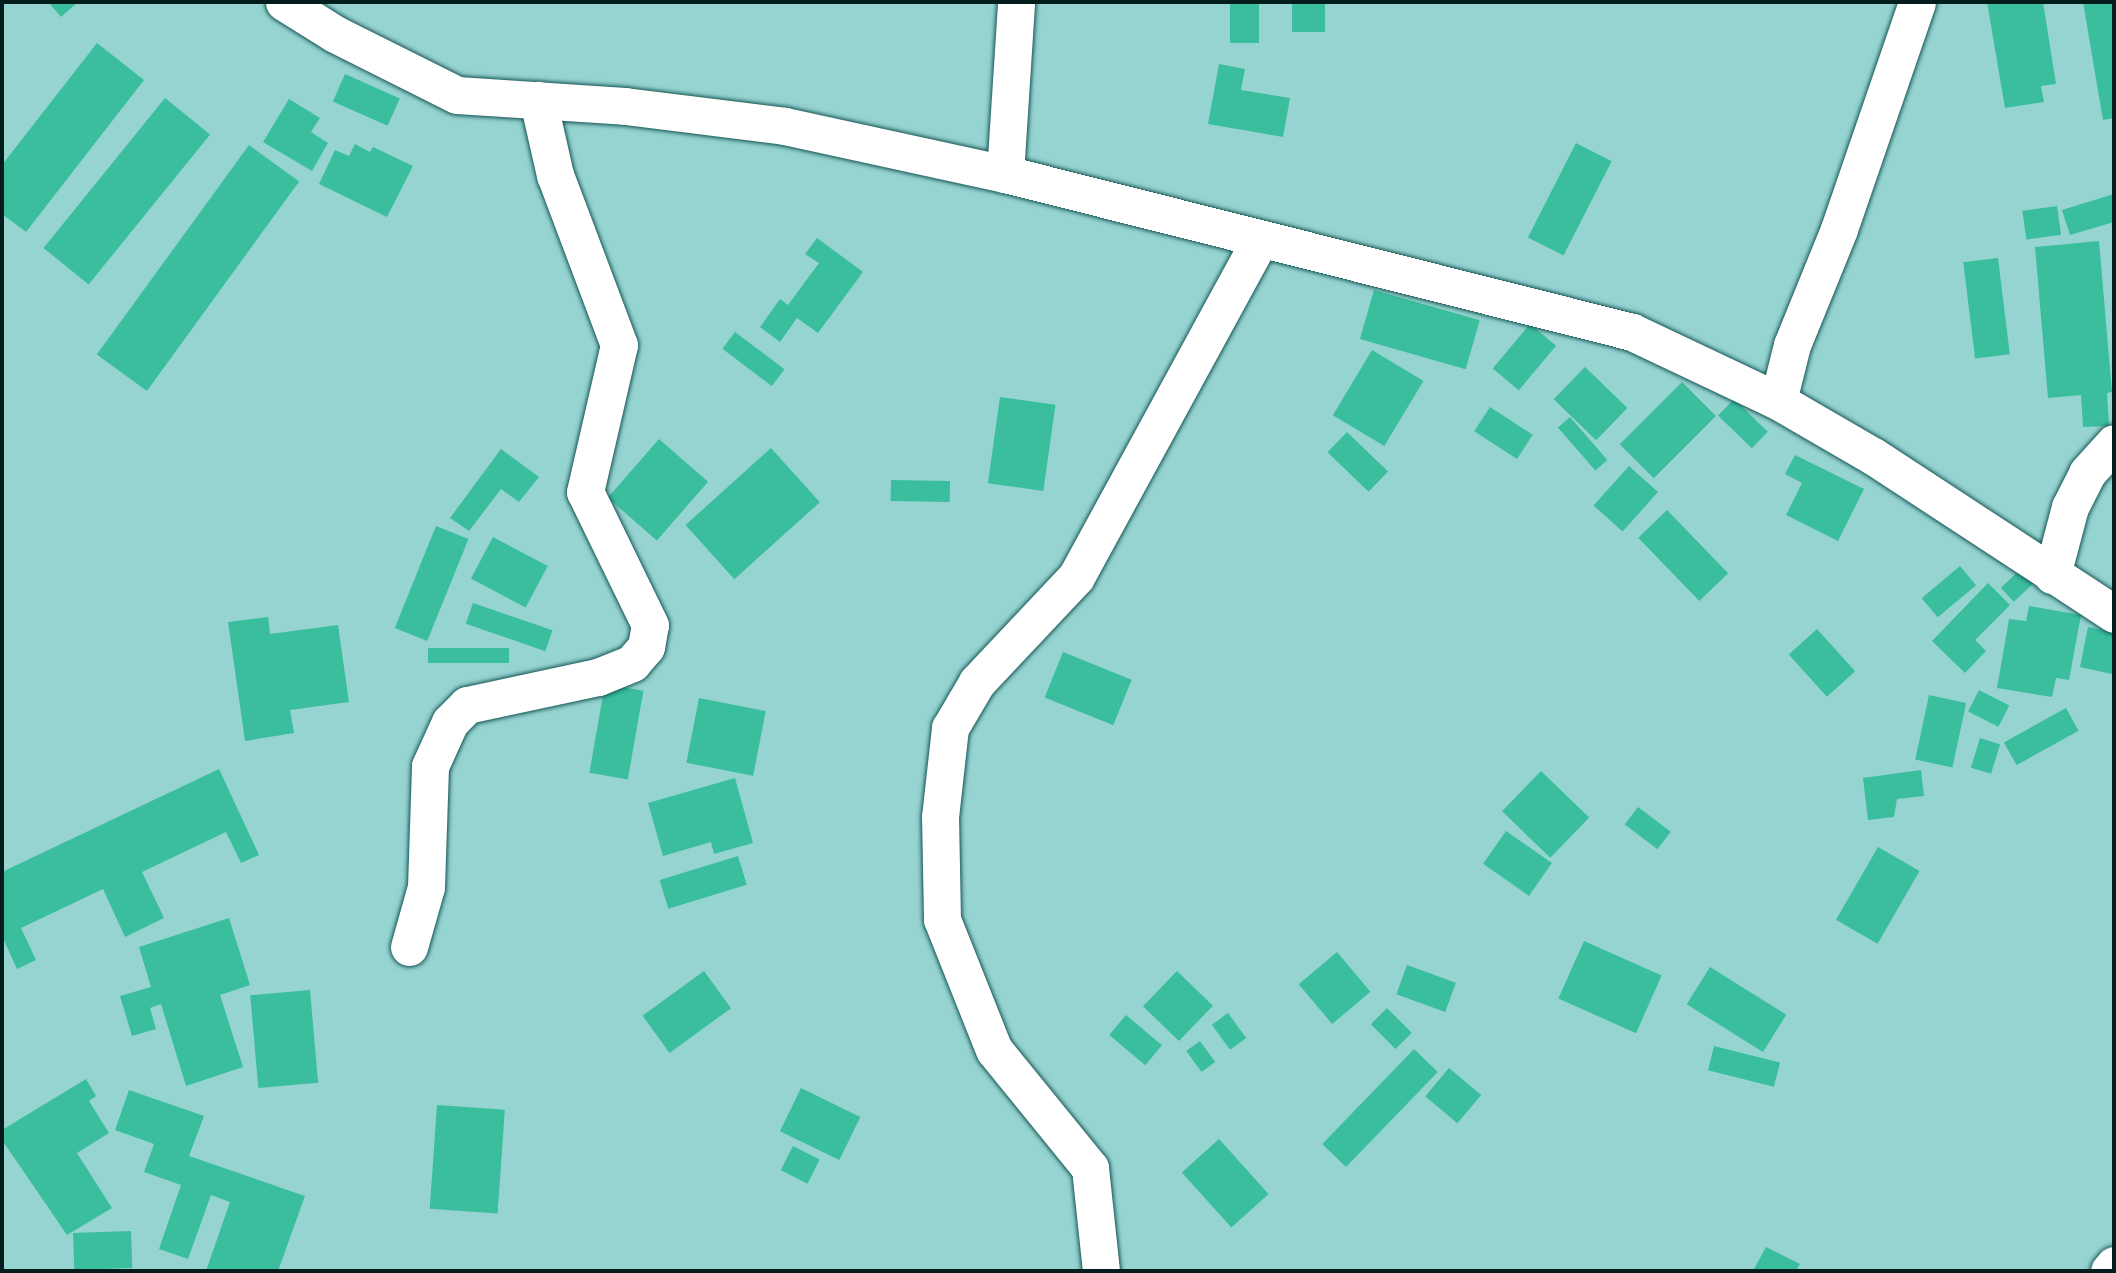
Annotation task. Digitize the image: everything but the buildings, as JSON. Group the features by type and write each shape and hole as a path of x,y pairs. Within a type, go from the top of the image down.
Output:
{"street":[{"path":"284,2 335,34 457,95 538,100 785,126 1005,174 1632,332 1778,401 1874,456 2114,614"},
{"path":"1005,174 1016,2"},
{"path":"1778,401 1792,345 1839,229 1917,2"},
{"path":"410,947 425,887 430,766 450,722 467,705 598,677 632,663 646,647 650,625 585,492 619,345 555,175 538,100"},
{"path":"1101,1271 1090,1168 994,1050 942,919 940,817 950,728 977,682 1076,577 1260,240"},
{"path":"2052,575 2070,507 2087,473 2114,443"},
{"path":"2109,1271 2114,1265"}]}
